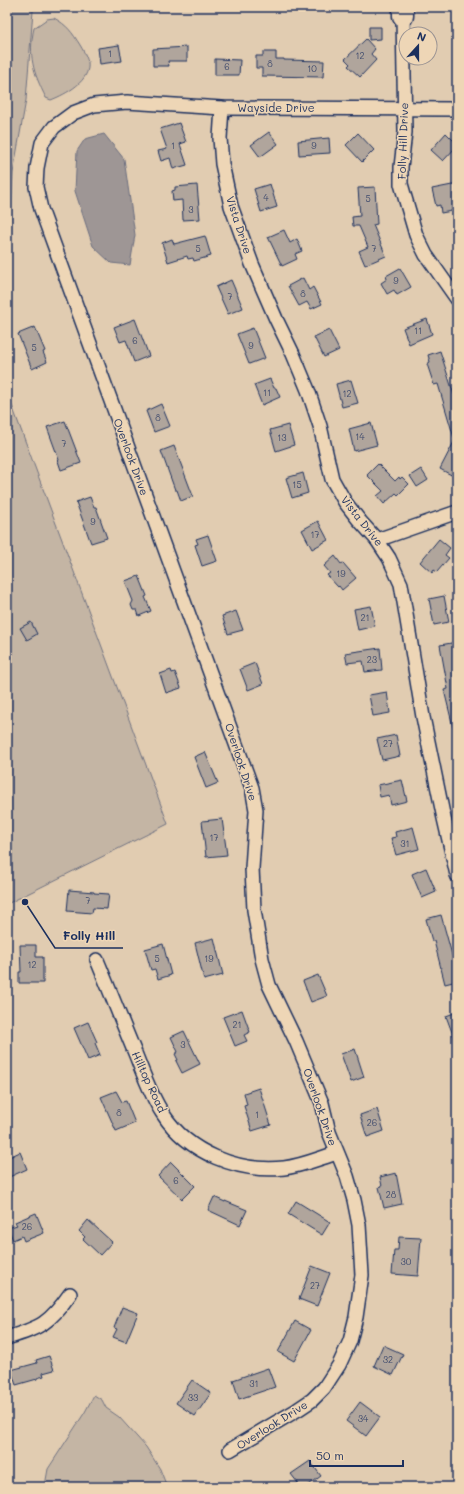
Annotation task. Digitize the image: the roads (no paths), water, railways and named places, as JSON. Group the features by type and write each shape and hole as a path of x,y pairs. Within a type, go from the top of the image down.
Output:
{"street":[{"name":"Folly Hill Drive","path":"403,12 405,132 401,167 401,184 416,235 426,255 457,299"},
{"name":"Wayside Drive","path":"94,105 127,102 222,108 457,109"},
{"name":"Overlook Drive","path":"94,105 73,113 54,127 42,143 36,168 36,188 41,209 252,788 256,810 252,868 254,910 262,959 269,985 296,1041 322,1103 337,1153 347,1176 354,1200 361,1249 362,1275 356,1318 350,1341 339,1365 324,1388 312,1400 230,1450"},
{"name":"Vista Drive","path":"222,108 220,138 222,164 230,206 252,264 308,390 320,426 332,479 345,502 377,540 389,558 401,584 423,717 457,875"},
{"path":"377,540 457,512"},
{"name":"Hilltop Road","path":"97,960 142,1070 162,1114 177,1131 192,1144 210,1155 228,1162 267,1169 285,1168 337,1153"},
{"path":"7,1338 30,1331 46,1322 58,1311 70,1294"}],"place":[{"name":"Folly Hill","path":"25,902"}]}
